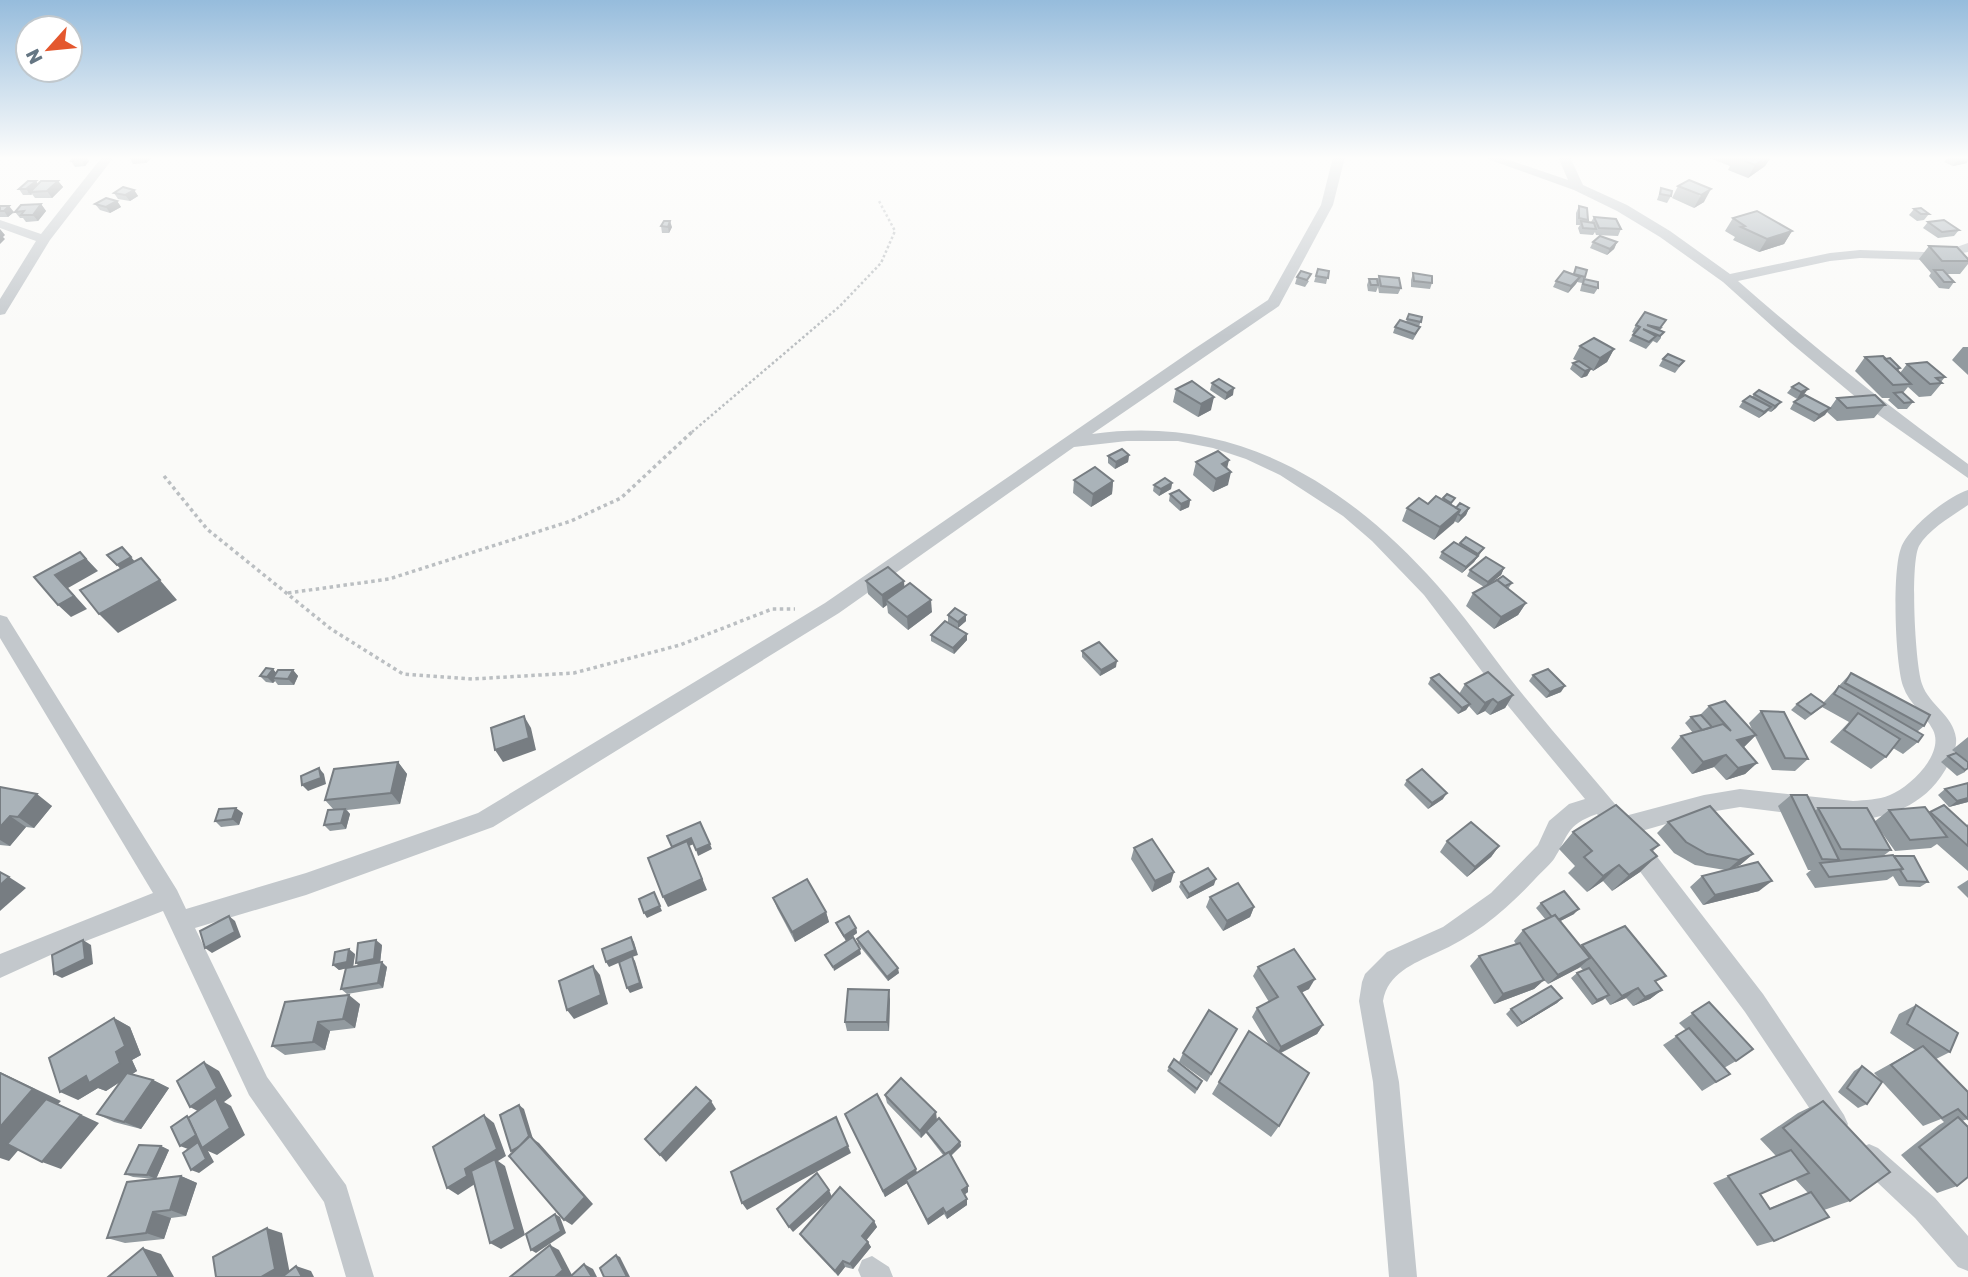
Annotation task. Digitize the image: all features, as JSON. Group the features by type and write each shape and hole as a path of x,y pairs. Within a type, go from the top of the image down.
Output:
{"street":[{"path":"0,311 44,239 61,217"},
{"path":"181,921 306,884 485,820 832,608 1199,352 1274,303 1321,217"},
{"path":"1636,217 1728,279 1796,340 1866,397 1968,472"},
{"path":"0,224 44,239"},
{"path":"1728,279 1808,260 1879,253 1941,255 1968,247"},
{"path":"1072,443 1114,436 1176,435 1219,444 1281,468 1348,508 1395,551 1433,592 1516,701 1620,827 1781,1040 1821,1107 1852,1141 1925,1208 1968,1257"},
{"path":"1620,827 1704,804 1740,798 1853,811 1872,810 1898,804 1919,790 1944,753 1947,738 1943,728 1914,688 1905,572 1910,547 1922,533 1968,496"},
{"path":"0,622 169,898 258,1086 336,1195 360,1277"},
{"path":"1403,1277 1386,1082 1371,1001 1374,982 1395,960 1451,934 1499,901 1546,852 1557,828 1577,811 1601,803"},
{"path":"0,966 48,944 169,898"}],"path":[{"path":"288,593 389,579 571,522 621,498 694,431 840,306 881,263 895,231 887,217"},
{"path":"164,476 206,529 331,629 403,674 472,679 574,673 680,645 772,609 832,608"}],"building":[{"path":"1594,217 1616,219 1621,229 1599,228"},
{"path":"1767,217 1792,231 1767,239 1741,227 1745,226 1733,218"},
{"path":"1944,220 1959,230 1942,232 1928,222"},
{"path":"664,221 670,221 668,227 661,226"},
{"path":"1581,221 1594,223 1596,229 1583,228"},
{"path":"1600,236 1617,242 1610,249 1593,242"},
{"path":"1929,246 1957,247 1968,261 1942,261"},
{"path":"1576,267 1587,270 1585,277 1574,274"},
{"path":"1318,269 1329,271 1328,278 1316,276"},
{"path":"1934,270 1943,270 1954,282 1944,282"},
{"path":"1301,271 1311,274 1307,280 1297,277"},
{"path":"1564,271 1580,277 1571,286 1556,281"},
{"path":"1413,273 1432,276 1432,283 1414,281"},
{"path":"1379,276 1399,278 1401,288 1381,286"},
{"path":"1369,279 1377,279 1378,285 1371,285"},
{"path":"1584,279 1598,282 1598,288 1583,284"},
{"path":"1645,312 1666,320 1660,328 1647,325 1664,332 1660,336 1643,329 1656,336 1649,342 1633,335 1640,327 1636,325"},
{"path":"1409,314 1422,317 1421,322 1407,319"},
{"path":"1400,320 1420,327 1415,334 1395,327"},
{"path":"1594,338 1614,349 1600,358 1580,346"},
{"path":"1668,354 1684,361 1679,366 1663,359"},
{"path":"1883,356 1911,384 1893,385 1865,357"},
{"path":"1890,358 1900,368 1896,369 1885,359"},
{"path":"1579,361 1591,369 1585,371 1573,363"},
{"path":"1927,362 1945,377 1936,378 1942,383 1930,384 1907,364"},
{"path":"1219,379 1234,388 1227,393 1212,383"},
{"path":"1192,381 1214,397 1201,404 1176,389"},
{"path":"1799,383 1808,389 1801,392 1792,387"},
{"path":"1759,390 1781,402 1775,406 1754,394"},
{"path":"1902,392 1913,402 1904,403 1894,393"},
{"path":"1805,395 1830,408 1819,415 1794,402"},
{"path":"1875,395 1885,405 1847,408 1837,398"},
{"path":"1750,396 1771,407 1764,412 1743,401"},
{"path":"1122,449 1129,455 1116,462 1108,456"},
{"path":"1218,451 1229,460 1222,464 1231,472 1216,479 1196,462"},
{"path":"1095,467 1113,481 1093,494 1074,480"},
{"path":"1165,478 1172,483 1161,489 1154,485"},
{"path":"1179,490 1190,500 1181,504 1170,494"},
{"path":"1447,494 1455,498 1451,503 1443,498"},
{"path":"1436,496 1460,510 1440,527 1407,508 1419,498 1428,504"},
{"path":"1460,503 1469,508 1461,516 1458,514 1460,510 1456,508"},
{"path":"1466,537 1484,548 1478,554 1460,543"},
{"path":"1454,542 1478,556 1466,567 1442,552"},
{"path":"122,547 131,557 117,565 107,555"},
{"path":"80,552 86,559 55,575 74,596 58,605 34,577"},
{"path":"1486,557 1504,568 1488,582 1470,570"},
{"path":"141,558 160,580 99,614 80,590"},
{"path":"888,567 904,581 882,595 866,581"},
{"path":"1503,576 1512,583 1505,586 1497,580"},
{"path":"1497,580 1526,603 1501,617 1473,593"},
{"path":"910,583 931,600 907,617 886,600"},
{"path":"955,608 966,615 958,622 948,615"},
{"path":"945,621 967,634 953,648 931,635"},
{"path":"1099,642 1117,661 1101,670 1082,651"},
{"path":"266,668 273,669 267,677 260,676"},
{"path":"1548,669 1565,686 1550,692 1533,675"},
{"path":"278,670 293,670 288,679 273,678"},
{"path":"1488,672 1513,695 1498,703 1493,699 1485,703 1465,684"},
{"path":"1851,673 1930,715 1924,726 1845,683"},
{"path":"1439,674 1470,704 1462,708 1431,678"},
{"path":"1839,686 1923,735 1918,742 1834,694"},
{"path":"1811,694 1825,704 1811,714 1797,704"},
{"path":"1725,701 1756,735 1737,740 1757,763 1738,768 1726,755 1703,762 1681,736 1723,724 1731,731 1709,706"},
{"path":"1761,711 1784,712 1808,759 1785,758"},
{"path":"1858,713 1900,739 1886,757 1844,730"},
{"path":"1701,715 1712,727 1702,730 1691,717"},
{"path":"524,716 529,738 495,750 491,728"},
{"path":"1956,753 1968,762 1968,768 1965,770 1948,756"},
{"path":"398,762 391,793 325,800 334,769"},
{"path":"319,768 321,778 302,785 301,776"},
{"path":"1422,769 1447,793 1432,803 1407,780"},
{"path":"1968,783 1968,798 1957,801 1945,789"},
{"path":"0,787 37,794 18,817 10,816 0,827"},
{"path":"1791,795 1807,795 1839,860 1822,859"},
{"path":"1616,805 1659,845 1651,850 1657,856 1629,875 1619,865 1603,876 1584,857 1592,851 1573,832"},
{"path":"1944,805 1968,827 1968,846 1930,812"},
{"path":"1710,806 1753,854 1739,860 1707,854 1686,842 1668,822"},
{"path":"1925,807 1947,837 1910,840 1889,810"},
{"path":"236,808 232,819 215,821 219,809"},
{"path":"1818,808 1867,808 1891,850 1841,849"},
{"path":"345,809 341,823 324,825 328,810"},
{"path":"700,822 710,844 696,850 691,838 672,847 667,836"},
{"path":"1471,822 1499,846 1475,867 1447,841"},
{"path":"1152,839 1174,872 1155,881 1134,848"},
{"path":"687,841 702,879 663,897 648,858"},
{"path":"1893,855 1903,869 1829,877 1820,863"},
{"path":"1894,856 1914,856 1928,882 1907,881"},
{"path":"1758,862 1772,881 1715,895 1702,876"},
{"path":"1208,868 1216,879 1189,894 1181,882"},
{"path":"0,872 9,877 0,885"},
{"path":"807,879 826,912 792,932 773,898"},
{"path":"1238,883 1254,907 1227,921 1210,897"},
{"path":"1564,891 1579,909 1558,920 1555,915 1552,917 1541,903"},
{"path":"654,892 660,906 644,913 639,899"},
{"path":"1555,915 1590,958 1558,975 1523,930"},
{"path":"229,916 235,932 205,948 200,931"},
{"path":"849,916 856,928 844,936 836,923"},
{"path":"1625,926 1666,976 1655,981 1662,990 1645,997 1638,988 1622,996 1582,945"},
{"path":"868,931 898,968 887,977 857,939"},
{"path":"631,937 635,950 606,962 602,949"},
{"path":"853,937 860,949 833,967 825,955"},
{"path":"83,940 85,959 54,974 52,955"},
{"path":"376,940 374,959 356,963 358,943"},
{"path":"1520,943 1544,980 1503,994 1479,956"},
{"path":"349,949 347,962 333,965 335,952"},
{"path":"1294,949 1315,979 1298,987 1323,1025 1281,1047 1257,1008 1278,997 1258,967"},
{"path":"632,956 640,983 627,988 619,962"},
{"path":"382,962 378,983 341,989 346,968"},
{"path":"593,966 601,995 567,1010 559,981"},
{"path":"1589,968 1609,995 1597,1000 1577,973"},
{"path":"1551,986 1562,998 1522,1023 1511,1009"},
{"path":"848,989 889,990 887,1022 845,1022"},
{"path":"349,995 343,1019 318,1022 313,1042 272,1046 285,1002"},
{"path":"1709,1002 1753,1049 1736,1061 1692,1013"},
{"path":"1916,1005 1958,1033 1950,1052 1907,1024"},
{"path":"1209,1010 1237,1029 1211,1074 1183,1053"},
{"path":"114,1018 125,1046 116,1052 120,1063 89,1083 86,1076 60,1092 49,1058"},
{"path":"1689,1028 1730,1074 1716,1082 1676,1036"},
{"path":"1249,1031 1309,1073 1279,1126 1219,1082"},
{"path":"1923,1046 1968,1092 1968,1119 1958,1109 1942,1118 1891,1065"},
{"path":"1174,1059 1202,1081 1197,1089 1169,1067"},
{"path":"204,1062 217,1088 190,1107 177,1081"},
{"path":"1862,1066 1882,1082 1867,1104 1847,1088"},
{"path":"0,1073 33,1089 0,1127"},
{"path":"127,1073 153,1080 124,1122 97,1114"},
{"path":"901,1078 936,1112 920,1131 885,1095"},
{"path":"696,1087 711,1101 660,1155 645,1139"},
{"path":"877,1094 916,1169 883,1191 845,1114"},
{"path":"216,1098 230,1128 202,1148 188,1118"},
{"path":"46,1099 81,1115 42,1162 7,1144"},
{"path":"1823,1101 1890,1172 1850,1201 1783,1128"},
{"path":"519,1105 529,1136 511,1151 500,1115"},
{"path":"484,1115 497,1149 465,1169 467,1176 447,1188 433,1147"},
{"path":"187,1116 196,1135 180,1146 171,1127"},
{"path":"836,1117 848,1146 742,1203 731,1172"},
{"path":"1958,1117 1968,1127 1968,1177 1957,1186 1919,1147"},
{"path":"939,1118 960,1142 945,1154 926,1131"},
{"path":"530,1136 585,1197 564,1220 509,1156"},
{"path":"198,1142 206,1159 191,1170 183,1153"},
{"path":"139,1145 161,1146 147,1175 125,1174"},
{"path":"1791,1150 1809,1173 1760,1194 1770,1209 1811,1192 1829,1217 1774,1241 1728,1176"},
{"path":"949,1152 968,1186 962,1190 967,1199 946,1213 943,1208 927,1220 906,1180"},
{"path":"495,1159 515,1229 490,1243 471,1171"},
{"path":"817,1173 829,1190 789,1227 777,1209"},
{"path":"181,1176 170,1210 153,1212 146,1233 107,1238 127,1182"},
{"path":"840,1187 874,1221 862,1236 868,1242 850,1264 843,1261 835,1271 800,1234"},
{"path":"555,1214 561,1231 531,1250 526,1234"},
{"path":"267,1228 275,1269 261,1277 216,1277 213,1257"},
{"path":"550,1245 563,1270 555,1277 510,1277"},
{"path":"143,1248 159,1277 108,1277"},
{"path":"616,1255 627,1277 604,1277 600,1268"},
{"path":"584,1264 592,1277 570,1277"},
{"path":"296,1266 302,1277 282,1277"}]}
